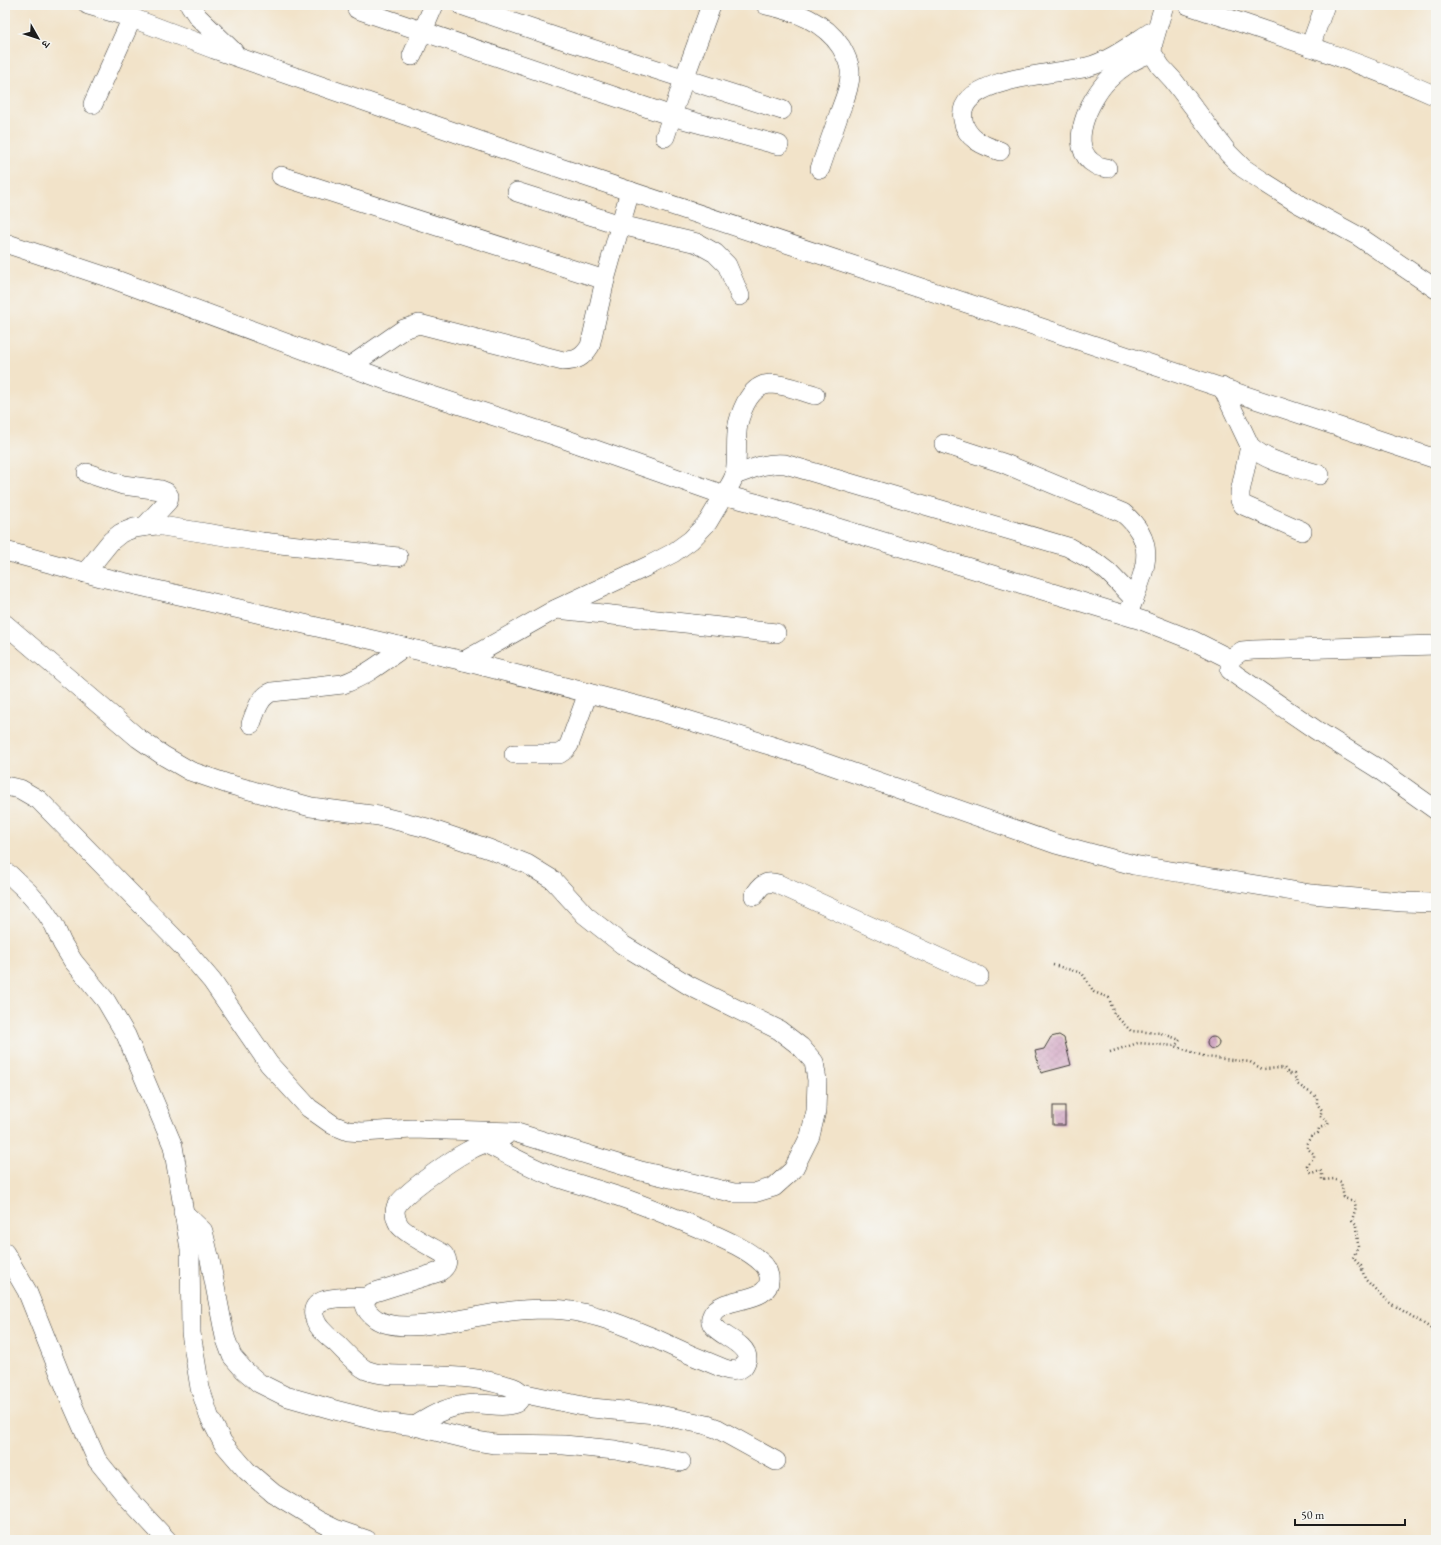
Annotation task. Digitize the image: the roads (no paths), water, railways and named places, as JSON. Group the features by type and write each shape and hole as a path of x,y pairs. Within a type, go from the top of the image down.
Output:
{"street":[{"path":"88,5 132,18 242,58 630,191 1436,459"},
{"path":"190,5 198,17 216,36 242,58"},
{"path":"412,56 434,5"},
{"path":"461,5 782,110"},
{"path":"665,137 711,5"},
{"path":"766,5 798,13 827,30 838,42 847,57 850,70 848,87 820,169"},
{"path":"1164,5 1156,29 1152,52 1228,153 1244,168 1299,204 1358,236 1436,289"},
{"path":"1188,5 1399,79 1436,96"},
{"path":"1310,47 1325,5"},
{"path":"357,9 672,116 779,145"},
{"path":"93,104 132,18"},
{"path":"1000,151 986,146 974,139 965,130 962,119 964,109 974,96 995,84 1031,76 1087,68 1100,63 1156,29"},
{"path":"1107,168 1097,166 1092,163 1083,150 1081,133 1084,119 1097,93 1108,80 1139,56 1152,52"},
{"path":"281,176 605,280"},
{"path":"349,367 404,329 419,324 564,361 579,359 586,353 590,346 605,280 630,191"},
{"path":"517,192 621,225 698,243 715,252 727,265 740,296"},
{"path":"5,243 116,280 402,386 556,436 724,495 1131,607 1230,659"},
{"path":"464,661 556,609 650,565 691,540 708,522 735,475 738,424 744,407 752,393 762,386 770,384 782,385 815,395"},
{"path":"1222,388 1250,446 1257,452 1270,459 1320,475"},
{"path":"944,444 1003,463 1123,513 1134,522 1141,533 1146,547 1145,565 1131,607"},
{"path":"1250,446 1240,492 1240,500 1243,505 1302,531"},
{"path":"735,475 762,465 776,463 785,464 1068,547 1095,562 1108,572 1131,607"},
{"path":"87,473 123,485 166,492 169,496 168,500 145,526"},
{"path":"85,573 111,541 128,531 145,526 156,525 262,542 398,556"},
{"path":"5,551 85,573 464,661 658,711 808,758 1056,844 1134,865 1311,894 1402,902 1436,903"},
{"path":"556,609 776,633"},
{"path":"5,624 138,738 164,756 190,771 228,784 311,807 379,816 427,828 489,849 527,864 553,880 585,915 623,945 690,986 779,1030 801,1047 814,1062 817,1080 816,1111 810,1136 793,1170 774,1187 754,1193 734,1193 641,1170 514,1132 412,1129 362,1132 348,1131 333,1126 309,1108 270,1064 212,981 183,947 38,800 20,789 5,786"},
{"path":"1230,659 1242,652 1253,650 1436,645"},
{"path":"251,724 261,699 266,694 272,692 343,684 368,674 404,647"},
{"path":"1230,659 1230,670 1236,675 1316,730 1377,768 1436,810"},
{"path":"514,754 558,754 565,750 569,745 588,693"},
{"path":"5,872 29,893 44,910 54,925 62,943 73,961 106,1001 126,1035 172,1146 190,1249 192,1333 200,1388 210,1416 224,1443 247,1471 272,1493 319,1521 367,1540"},
{"path":"754,896 759,887 766,883 771,882 778,884 979,976"},
{"path":"514,1132 469,1150 455,1159 414,1188 405,1196 396,1208 396,1218 400,1227 446,1256 447,1264 445,1268 439,1272 377,1290 366,1297 325,1299 317,1303 314,1308 313,1315 316,1323 357,1364 366,1370 376,1373 480,1379 514,1388 521,1394 592,1408 655,1414 707,1425 718,1429 776,1461"},
{"path":"366,1297 365,1302 368,1313 380,1322 390,1325 428,1325 519,1310 551,1309 576,1312 608,1319 725,1369 737,1370 745,1365 747,1360 746,1354 742,1348 733,1340 719,1332 713,1324 711,1318 712,1314 718,1308 766,1290 770,1282 768,1272 763,1263 729,1241 624,1198 553,1175 485,1143"},
{"path":"183,1212 203,1231 225,1337 232,1356 244,1370 259,1383 285,1396 382,1422 415,1426 476,1441 495,1444 564,1445 608,1449 681,1462"},
{"path":"5,1253 26,1291 70,1399 97,1460 127,1497 168,1540"},
{"path":"415,1426 439,1411 475,1404 504,1406 515,1404 520,1400 521,1394"}]}
